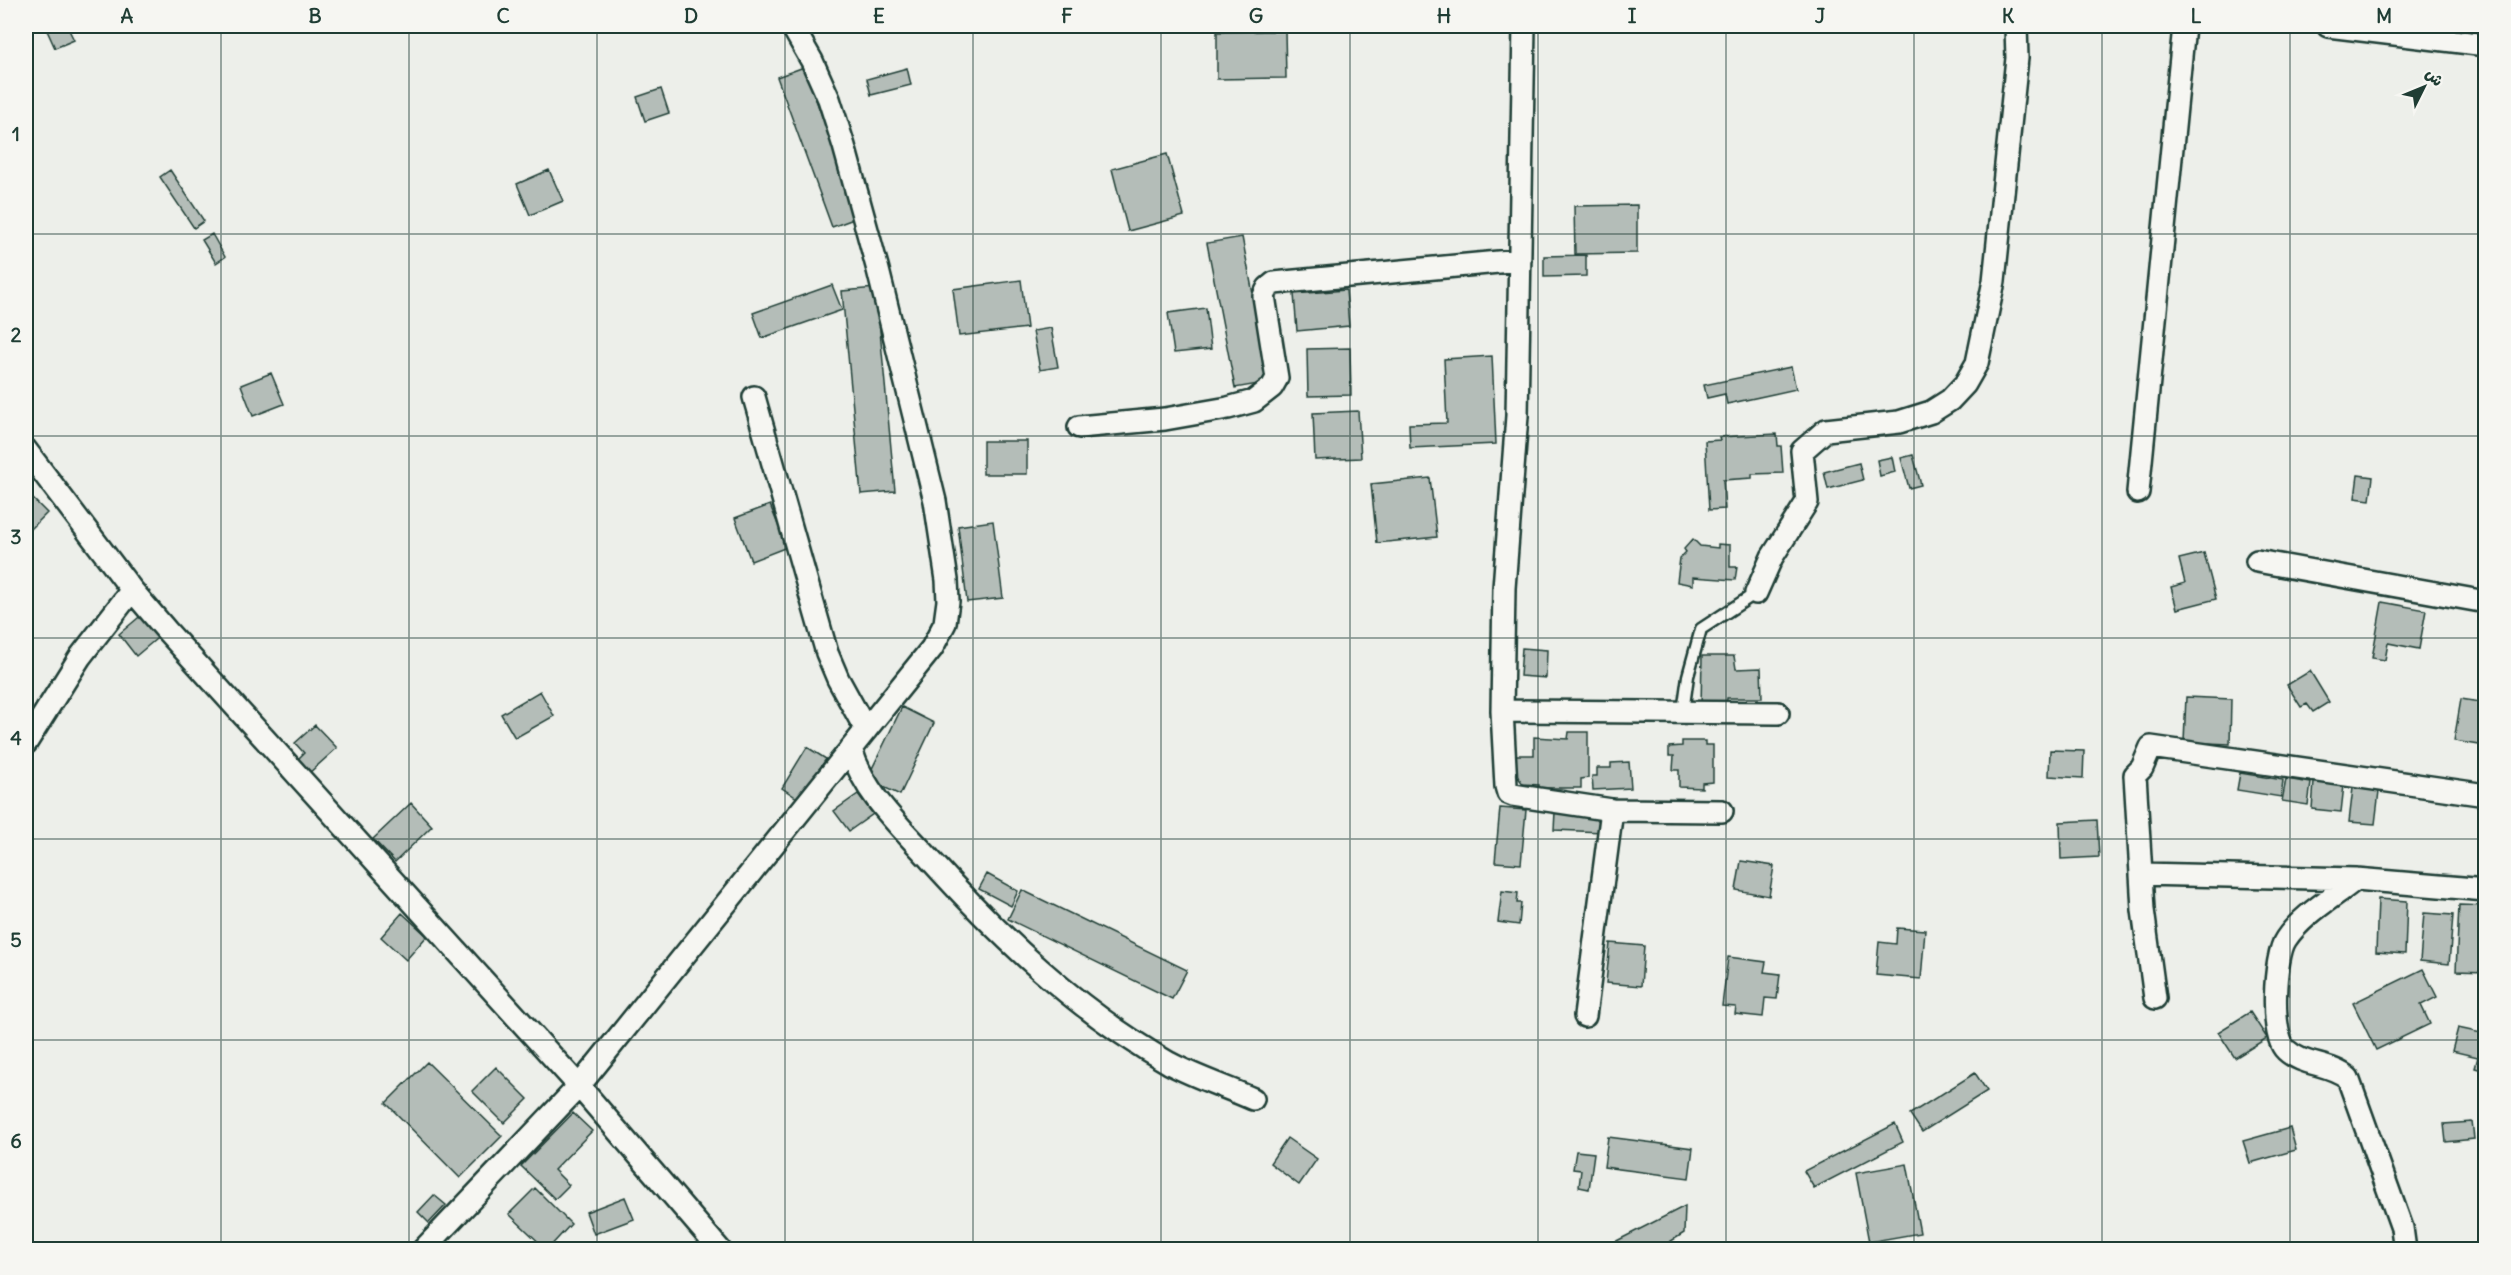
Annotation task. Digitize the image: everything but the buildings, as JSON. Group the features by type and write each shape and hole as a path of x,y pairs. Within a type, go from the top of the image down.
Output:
{"street":[{"path":"423,1250 579,1086 851,749 939,637 945,623 947,580 935,501 848,157 829,99 812,61 792,26"},
{"path":"1524,26 1517,416 1504,588 1502,711 1508,793 1612,810 1722,811"},
{"path":"1756,593 1772,557 1807,502 1802,451 1826,430 1899,422 1931,412 1950,400 1965,384 1977,363 1994,281 2017,58 2016,26"},
{"path":"2138,492 2184,26"},
{"path":"2328,26 2486,45"},
{"path":"1079,427 1176,417 1254,401 1265,394 1277,378 1264,296 1268,288 1274,284 1520,260"},
{"path":"754,397 827,652 838,679 866,730"},
{"path":"26,450 132,590 219,691 579,1086 720,1250"},
{"path":"2257,561 2486,602"},
{"path":"26,743 80,657 132,590"},
{"path":"1502,711 1778,712"},
{"path":"2155,998 2143,910 2135,775 2151,747 2486,795"},
{"path":"851,749 863,780 881,805 994,928 1032,962 1079,1002 1142,1046 1172,1064 1254,1099"},
{"path":"1585,1016 1612,810"},
{"path":"2141,874 2356,879 2486,890"},
{"path":"2356,879 2303,921 2286,939 2282,949 2275,1009 2277,1033 2279,1043 2288,1052 2339,1070 2348,1078 2402,1228 2405,1250"}],"lane":[{"path":"1683,712 1688,676 1701,629 1756,593"}]}
